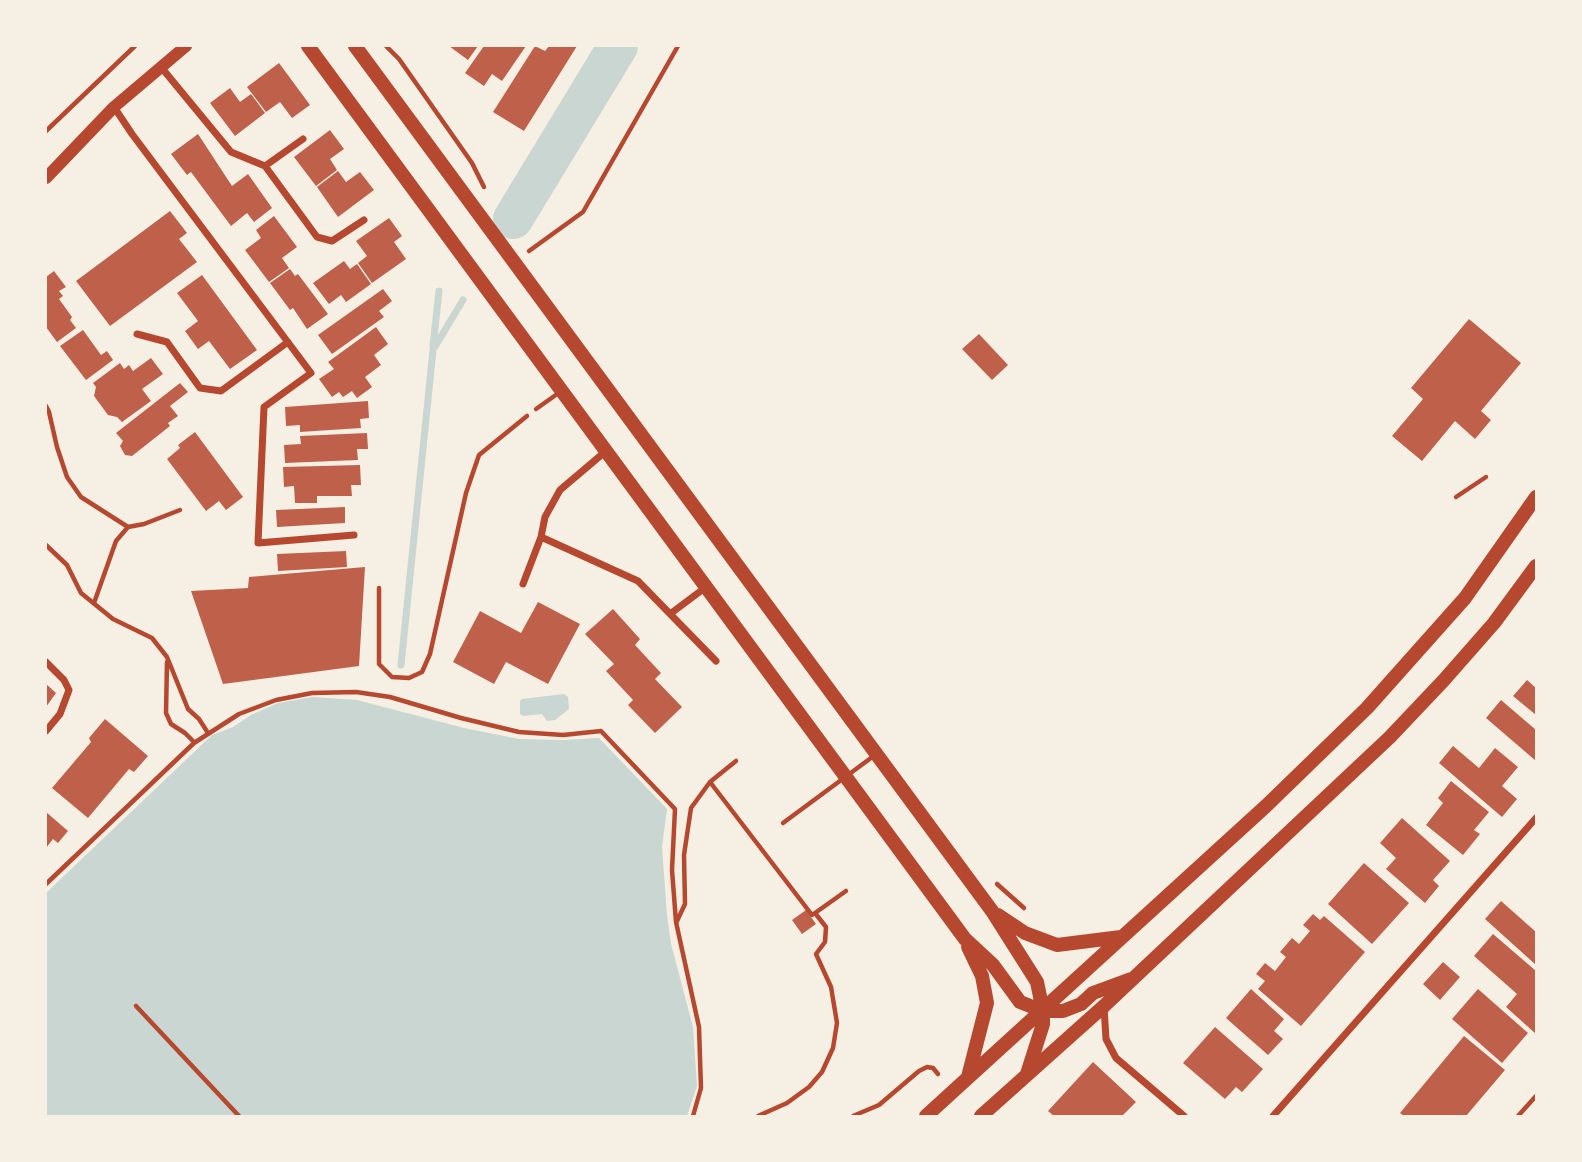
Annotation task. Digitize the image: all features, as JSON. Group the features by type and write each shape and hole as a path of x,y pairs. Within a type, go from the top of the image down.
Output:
{"main road":[{"path":"308,46 965,939 993,965 1020,1002 1043,1010 1063,1011 1081,1004 1093,993 1131,979"},
{"path":"355,46 992,911 1037,982 1043,1024 1027,1074"},
{"path":"926,1116 1266,806 1367,708 1465,598 1536,496"},
{"path":"981,1116 1104,1006 1390,737 1494,623 1536,566"},
{"path":"992,911 1025,933 1057,945 1121,937"},
{"path":"965,939 982,976 986,1003 968,1077"}],"street":[{"path":"46,178 114,107 186,46"},
{"path":"161,66 231,152 265,166 317,237 332,241 363,220"},
{"path":"114,107 132,135 312,373 264,407 258,543 354,535"},
{"path":"265,166 303,139"},
{"path":"138,334 167,342 201,388 221,391 288,342"},
{"path":"523,584 541,537 545,517 560,490 606,451"},
{"path":"541,537 638,581 716,661"},
{"path":"670,614 706,587"},
{"path":"46,662 64,680 69,690 60,714 46,731"},
{"path":"1273,1116 1536,817"},
{"path":"1104,1006 1106,1039 1116,1058 1184,1116"}],"lane":[{"path":"536,409 561,391"},
{"path":"783,823 877,754"}],"path":[{"path":"46,131 135,46"},
{"path":"386,46 399,59 472,163 484,188"},
{"path":"529,251 583,212 678,46"},
{"path":"522,240 536,261"},
{"path":"46,406 67,477 81,497 128,527"},
{"path":"379,589 379,664 392,677 409,678 422,672 430,653 466,493 479,455 536,409"},
{"path":"1456,498 1486,477"},
{"path":"94,603 116,541 128,527 144,524 180,510"},
{"path":"46,545 67,565 81,593 113,619 152,638 167,657 188,709 208,733"},
{"path":"167,657 166,713 171,724 194,743"},
{"path":"46,884 194,743 239,714 276,700 312,692 356,692 390,697 519,732 563,735 601,731 675,809 672,870 676,922 699,1027 701,1088 692,1116"},
{"path":"676,922 685,904 684,855 691,808 710,782 736,761"},
{"path":"710,782 811,915 846,891"},
{"path":"993,881 1031,914"},
{"path":"761,1116 809,1087 822,1072 834,1048 837,1023 831,988 816,954 825,942 827,933 816,913"},
{"path":"136,1006 239,1116"},
{"path":"853,1116 879,1105 927,1067 933,1068 938,1074"},
{"path":"1518,1116 1536,1096"}],"shaded area":[{"path":"564,694 568,697 569,709 555,720 547,721 542,714 520,714 522,699"},
{"path":"313,697 357,700 464,728 519,739 599,738 667,809 662,847 667,915 671,944 693,1027 697,1086 687,1116 46,1116 46,893 212,735 278,703"}],"building":[{"path":"449,46 478,46 468,60"},
{"path":"484,46 526,46 502,81 492,74 484,86 465,73"},
{"path":"535,46 545,51 549,46 577,46 524,131 493,112"},
{"path":"279,63 310,105 292,118 280,102 266,112 247,87"},
{"path":"230,88 240,102 251,94 265,113 235,136 210,103"},
{"path":"330,130 344,149 330,159 337,170 316,186 294,157"},
{"path":"198,134 232,186 248,174 272,208 254,222 247,213 231,226 191,172 187,175 171,154"},
{"path":"338,171 346,182 360,172 374,190 338,217 317,187"},
{"path":"170,211 187,233 179,239 197,262 110,326 76,281"},
{"path":"274,216 297,247 282,258 289,268 269,282 245,250 261,238 256,230"},
{"path":"389,218 402,236 394,242 406,259 372,283 358,263 367,256 356,241"},
{"path":"344,261 350,269 357,264 371,284 346,302 341,295 329,304 313,283"},
{"path":"290,269 295,276 298,274 328,314 307,329 293,308 290,310 270,283"},
{"path":"54,271 66,287 59,291 63,296 59,299 72,317 70,320 76,328 57,342 46,327 46,277"},
{"path":"202,275 257,350 230,369 209,341 198,349 185,331 198,321 177,293"},
{"path":"383,289 392,301 379,311 384,317 332,354 318,335"},
{"path":"1469,319 1521,363 1481,411 1491,420 1475,439 1455,421 1422,461 1392,436 1423,399 1411,388"},
{"path":"376,327 388,344 374,355 381,365 365,377 372,387 357,398 352,391 343,397 339,392 332,397 319,379 334,369 328,362"},
{"path":"83,330 101,355 107,351 113,360 86,380 60,346"},
{"path":"979,334 1008,365 992,380 962,349"},
{"path":"151,358 163,374 142,389 151,401 122,422 117,417 108,415 94,396 96,387 93,383 120,363 124,369 129,365 133,371"},
{"path":"180,383 188,392 170,406 178,416 168,423 170,426 132,456 125,455 120,446 123,441 116,433"},
{"path":"368,401 369,418 360,419 361,428 300,432 300,425 286,426 285,407"},
{"path":"195,432 243,497 226,510 219,501 206,511 167,459 180,448 178,445"},
{"path":"367,433 368,449 357,449 358,460 285,463 284,445 301,444 300,436"},
{"path":"360,465 361,485 351,485 352,496 317,496 317,503 295,503 294,486 284,487 283,467"},
{"path":"345,507 345,523 277,527 276,510"},
{"path":"346,551 347,567 278,571 277,554"},
{"path":"365,567 359,666 223,684 191,591 248,588 249,577"},
{"path":"538,602 580,624 548,684 506,662 494,684 453,662 480,611 521,633"},
{"path":"613,609 640,639 635,645 661,673 655,679 682,707 655,733 628,705 633,700 606,671 614,664 585,634"},
{"path":"1527,680 1536,688 1536,715 1513,696"},
{"path":"46,684 56,693 46,707"},
{"path":"1501,700 1536,730 1536,761 1486,718"},
{"path":"105,719 148,756 134,772 129,769 88,818 52,788 91,742 89,738"},
{"path":"1453,746 1479,768 1495,748 1518,767 1502,786 1517,799 1502,817 1439,763"},
{"path":"1451,781 1489,812 1474,830 1480,834 1463,855 1426,825 1443,803 1438,798"},
{"path":"46,812 68,831 58,843 53,839 46,848"},
{"path":"1402,818 1450,861 1433,880 1439,886 1425,903 1386,869 1396,858 1380,843"},
{"path":"1364,863 1409,903 1372,944 1328,904"},
{"path":"1501,901 1536,932 1536,965 1485,919"},
{"path":"806,910 816,924 802,934 792,920"},
{"path":"1313,914 1320,920 1324,916 1365,952 1301,1026 1258,989 1265,981 1256,974 1265,963 1275,971 1286,957 1280,952 1292,938 1299,944 1310,931 1303,925"},
{"path":"1493,934 1536,971 1536,1034 1506,1007 1517,994 1474,956"},
{"path":"1443,962 1460,977 1440,1000 1423,984"},
{"path":"1251,989 1284,1019 1274,1031 1283,1039 1268,1055 1226,1018"},
{"path":"1478,989 1528,1033 1502,1063 1452,1019"},
{"path":"1215,1027 1263,1069 1242,1092 1236,1087 1225,1099 1183,1063"},
{"path":"1464,1036 1505,1070 1466,1116 1404,1116 1400,1113"},
{"path":"1093,1062 1136,1102 1122,1116 1054,1116 1048,1111"}],"waterway":[{"path":"513,219 618,46"},
{"path":"433,346 439,291"},
{"path":"401,665 433,350 463,300"}]}
